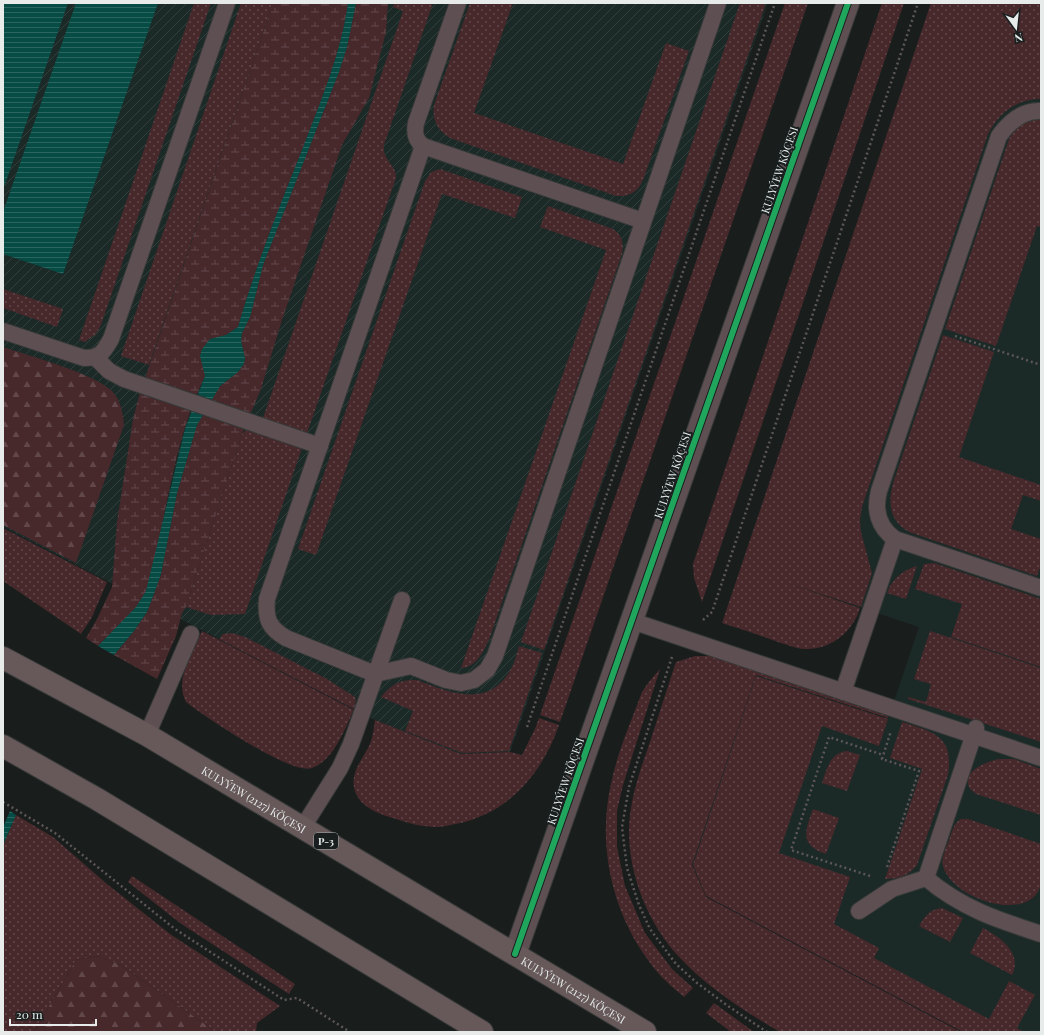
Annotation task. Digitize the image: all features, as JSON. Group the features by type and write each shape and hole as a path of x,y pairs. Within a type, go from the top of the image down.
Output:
{"highway":[{"name":"KULYÝEW (2127) KÖÇESI","path":"3,658 147,735 646,1032"},
{"path":"3,746 96,799 482,1032"}],"street":[{"name":"KULYÝEW KÖÇESI","path":"515,954 848,3"}],"lane":[{"path":"3,331 84,358 96,358 105,350 111,339 227,3"},
{"path":"458,3 415,129 415,135 418,142 423,146 643,221"},
{"path":"423,146 267,599 266,611 268,621 275,631 286,638 375,674 411,666 446,680 461,683 474,680 487,670 495,656 718,3"},
{"path":"1041,111 1030,113 1014,119 999,136 879,491 877,510 880,523 888,534 895,539 1041,588"},
{"path":"96,358 109,371 124,379 320,446"},
{"path":"843,692 895,539"},
{"path":"302,827 340,768 351,744 402,600"},
{"path":"632,621 843,692 975,732 1041,758"},
{"path":"147,735 191,634"},
{"path":"926,878 975,732"},
{"path":"859,911 892,889 926,878"},
{"path":"926,878 943,892 966,906 1040,931"}],"path":[{"path":"527,727 775,3"},
{"path":"712,612 918,3"},
{"path":"951,335 1041,365"},
{"path":"668,665 634,768 624,812 623,847 631,884 650,929 676,964 697,983 767,1032"},
{"path":"885,872 919,771 882,759 893,727"},
{"path":"876,878 791,850 829,737 883,755"},
{"path":"3,802 55,832 182,933 284,1000 297,998 350,1032"}],"shaded area":[{"path":"3,3 768,3 510,752 461,754 375,720 3,527"},
{"path":"977,23 1041,44 1041,1032 963,1032 706,896 692,864 756,675 888,719 919,627 787,583"}],"green space":[{"path":"194,3 211,3 101,325 96,334 85,342 79,340"},
{"path":"241,3 273,3 149,365 121,356"},
{"path":"273,3 348,3 341,40 330,75 269,235 238,327 226,335 219,337 204,369 205,376 194,402 177,455 146,591 137,607 98,646 86,638 112,587 117,522 133,419 139,396"},
{"path":"356,3 388,3 386,32 369,98 342,145 282,320 261,389 242,434 186,607 182,613 176,636 157,679 114,655 134,631 147,612 155,591 161,574 177,493 197,425 220,386 238,372 245,358 241,341 242,333 250,317 263,265 339,72 347,47"},
{"path":"394,3 433,3 384,145 385,155 396,174 396,178 307,433 263,418 403,11 393,7"},
{"path":"470,3 513,3 474,113 623,164 666,43 689,51 643,180 636,191 625,196 616,196 450,138 442,132 436,124 434,105"},
{"path":"740,3 766,3 544,650 521,642"},
{"path":"785,3 808,3 560,722 540,715"},
{"path":"882,3 904,3 702,602 694,578 693,564"},
{"path":"931,3 1041,3 1041,99 1024,102 1009,109 997,120 988,134 862,507 860,520 861,532 872,573 861,607 787,583 860,608 857,617 846,632 832,643 814,649 798,648 722,623"},
{"path":"1033,119 1041,119 1041,227 1037,226 996,346 945,329 1009,139 1025,122"},
{"path":"440,169 522,197 515,218 442,194 316,555 298,549 425,181 431,172"},
{"path":"548,206 613,229 622,240 622,254 490,637 476,661 467,667 461,668 606,250 540,227"},
{"path":"3,289 63,309 57,327 3,308"},
{"path":"943,335 994,352 959,457 1041,485 1041,501 1023,495 1011,529 1041,539 1041,565 1037,576 909,532 897,523 894,517 891,504 891,490"},
{"path":"3,347 60,366 103,384 112,391 118,399 121,407 124,425 76,563 3,525"},
{"path":"247,429 302,448 245,614 211,615 186,607 242,434"},
{"path":"3,528 107,582 92,617 81,634 3,581"},
{"path":"934,563 1041,599 1041,667 951,637 962,604 915,589 924,564"},
{"path":"917,566 906,599 887,593 895,580 903,572"},
{"path":"202,631 354,710 338,744 320,764 312,768 302,768 286,763 248,743 186,702 182,685 183,675"},
{"path":"930,631 1041,668 1041,742 908,699 908,697 926,702 931,684 914,679"},
{"path":"232,633 245,637 327,679 355,697 356,700 354,709 219,639 223,634"},
{"path":"519,646 542,653 509,751 462,753 405,731 413,711 381,697 397,683 406,680 417,680 455,693 480,693 492,689 502,681 511,669"},
{"path":"695,656 715,656 889,714 888,718 756,675 692,865 706,897 961,1032 780,1032 754,1017 703,980 669,945 657,928 648,911 634,873 629,834 630,815 638,779 676,662"},
{"path":"660,669 623,785 617,811 617,847 625,886 645,933 672,969 693,988 684,997 656,971 636,941 625,920 617,899 607,853 607,807 617,761 642,692"},
{"path":"756,676 888,719 879,746 822,726 779,853 850,877 834,924 879,948 874,958 989,1019 1009,981 1035,995 1017,1028 1024,1032 963,1032 706,896 693,865"},
{"path":"539,718 559,725 543,760 533,775 507,801 474,819 439,827 404,822 376,812 366,806 357,797 354,784 355,772 370,744 375,720 461,754 510,752 522,755"},
{"path":"902,722 932,733 945,744 949,762 948,775 917,865 903,876 885,879 922,769 890,758"},
{"path":"847,751 860,755 847,791 822,783 833,758 841,752"},
{"path":"999,759 1014,759 1041,769 1041,815 976,794 970,789 968,777 971,772 981,765"},
{"path":"813,809 839,818 826,854 811,846 806,836 806,831"},
{"path":"16,815 53,837 107,884 170,934 280,1006 257,1023 256,1032 216,1032 121,965 98,956 76,960 34,1032 3,1032 3,845"},
{"path":"961,819 968,819 1041,844 1041,885 1039,890 1031,899 1018,904 1004,905 988,902 959,888 949,878 943,866 943,856 953,828"},
{"path":"132,876 295,984 289,994 180,923 128,882"},
{"path":"942,908 963,918 950,942 919,926 928,914 934,910"},
{"path":"983,928 1003,941 1012,953 1015,967 1012,975 970,953"},
{"path":"98,956 121,965 216,1032 34,1032 76,960"},
{"path":"714,1003 754,1032 731,1032 706,1013"}],"water":[{"path":"3,3 68,3 3,190"},
{"path":"76,3 158,3 63,274 3,254 3,212"},
{"path":"348,3 356,3 347,47 339,72 263,265 250,317 242,333 241,341 245,358 244,364 238,372 220,386 197,425 177,493 161,574 155,591 147,612 134,631 114,655 98,646 136,607 146,591 185,429 205,376 200,356 202,349 210,339 226,335 238,327 269,235 336,58"},
{"path":"10,811 16,815 3,845 3,827"}],"cycle path":[{"path":"515,954 848,3"}]}
